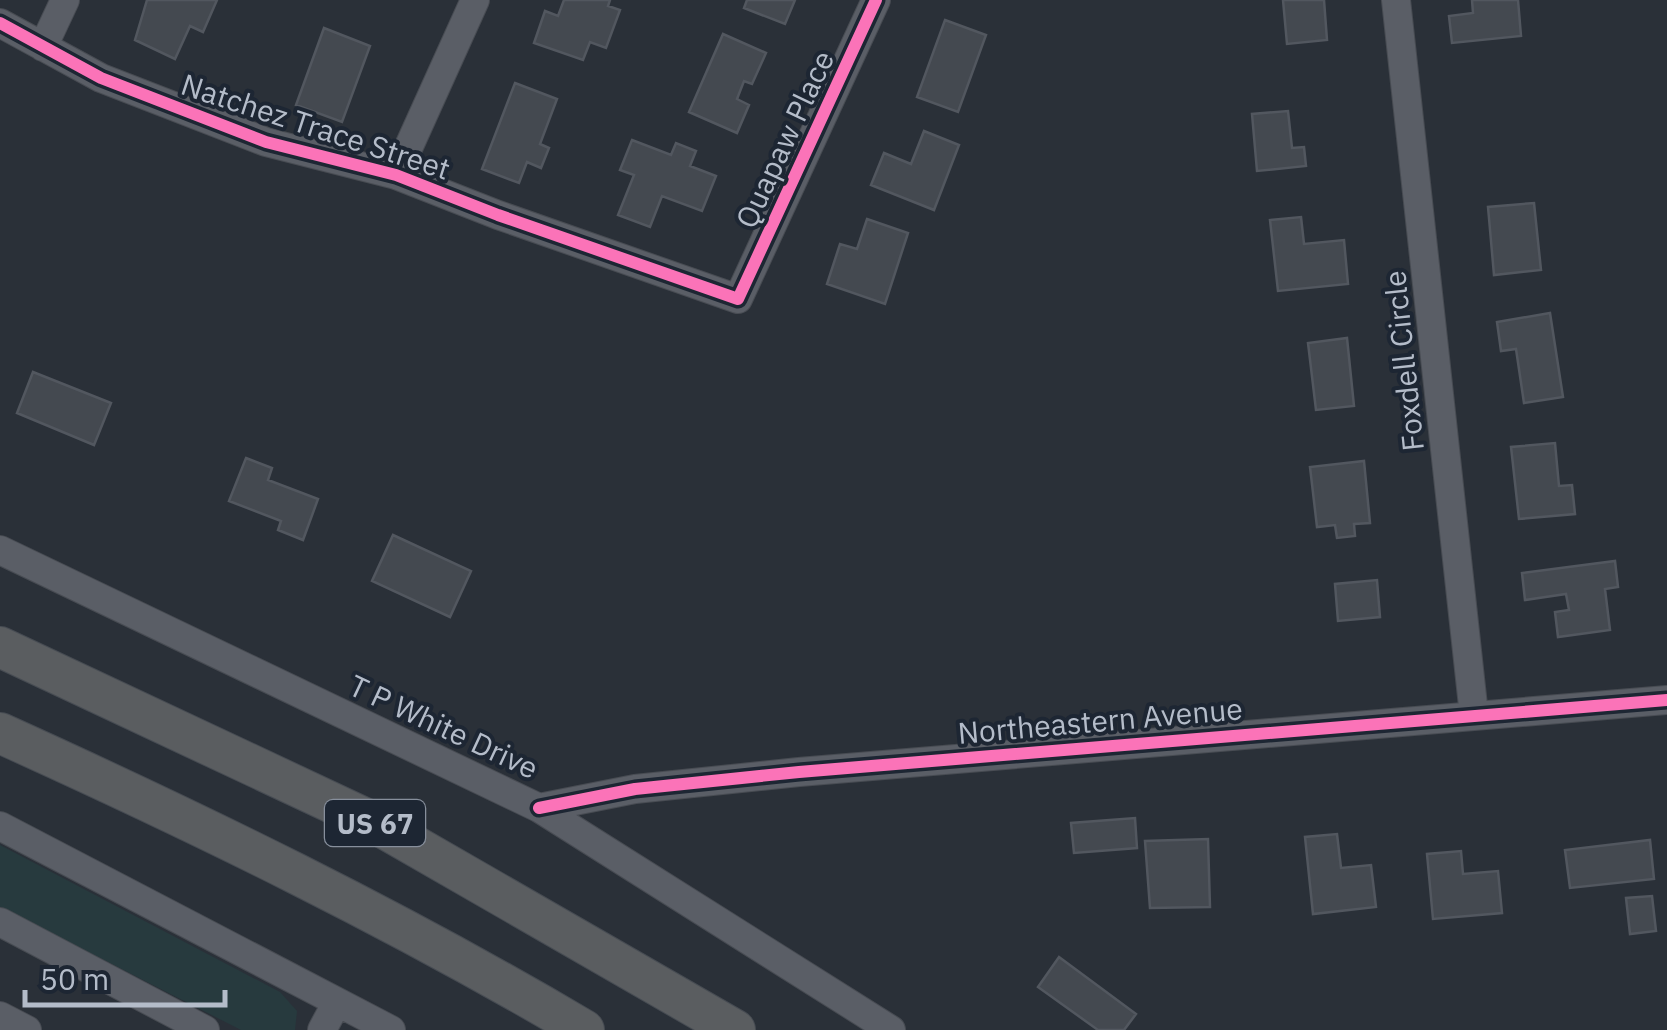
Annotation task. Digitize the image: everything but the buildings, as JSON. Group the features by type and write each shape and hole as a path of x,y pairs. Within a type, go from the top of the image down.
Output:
{"highway":[{"name":"US 67","path":"0,647 376,824 735,1030"},
{"name":"US 67","path":"0,733 254,852 490,975 584,1030"}],"street":[{"path":"43,46 65,0"},
{"path":"396,174 475,0"},
{"name":"Quapaw Place","path":"738,299 876,0"},
{"name":"Foxdell Circle","path":"1396,0 1474,715"},
{"name":"Natchez Trace Street","path":"0,23 101,78 266,142 396,174 498,216 738,299"},
{"name":"T P White Drive","path":"0,550 539,808 891,1030"},
{"name":"Northeastern Avenue","path":"539,808 635,789 772,774 1667,700"},
{"path":"0,826 391,1030"},
{"path":"0,922 205,1030"},
{"path":"322,1030 338,1002"},
{"path":"0,1016 27,1030"}],"green space":[{"path":"0,845 280,992 297,1011 295,1030 241,1030 0,907"}],"cycle path":[{"path":"0,23 101,78 266,142 396,175 738,299 876,0"},
{"path":"539,808 635,789 799,772 1667,700"}]}
